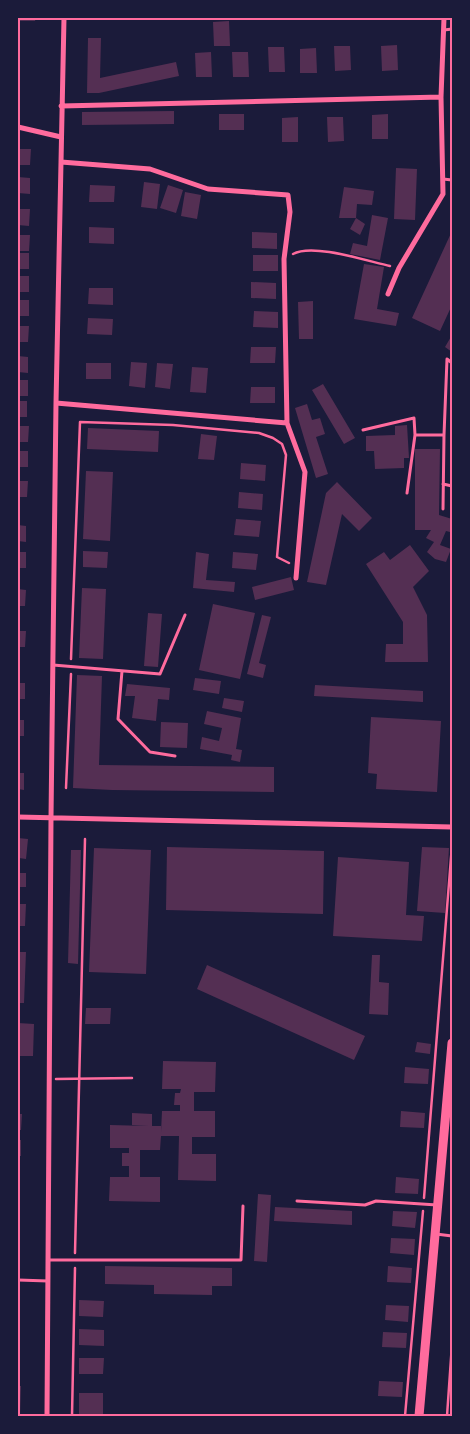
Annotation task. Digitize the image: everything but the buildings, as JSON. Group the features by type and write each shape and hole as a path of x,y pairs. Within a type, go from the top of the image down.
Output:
{"street":[{"path":"47,1416 56,403 64,18"},
{"path":"388,294 399,268 442,194 441,97 444,18"},
{"path":"62,106 441,97"},
{"path":"18,127 61,137"},
{"path":"61,162 150,168 208,189 288,195 290,212 284,259 287,423 305,472 296,578"},
{"path":"56,403 287,423"},
{"path":"18,817 452,827"},
{"path":"419,1416 452,1047"}],"lane":[{"path":"444,30 452,30"},
{"path":"443,179 452,180"},
{"path":"443,509 447,359 452,363"},
{"path":"363,430 414,418 415,435 407,493"},
{"path":"415,435 444,435"},
{"path":"443,484 452,486"},
{"path":"53,665 160,674 186,615"},
{"path":"122,671 118,719 150,752 175,756"},
{"path":"297,1201 365,1205 376,1201 438,1205"},
{"path":"49,1260 242,1260 243,1206"},
{"path":"435,1234 452,1236"},
{"path":"18,1280 49,1281"}],"path":[{"path":"284,259 298,251 322,250 399,268"},
{"path":"66,788 80,422 173,425 259,433 273,438 282,444 286,455 278,557 297,568"},
{"path":"72,1416 85,839"},
{"path":"405,1416 424,1204 452,845"},
{"path":"50,1079 132,1078"},
{"path":"446,1416 452,1344"}]}
